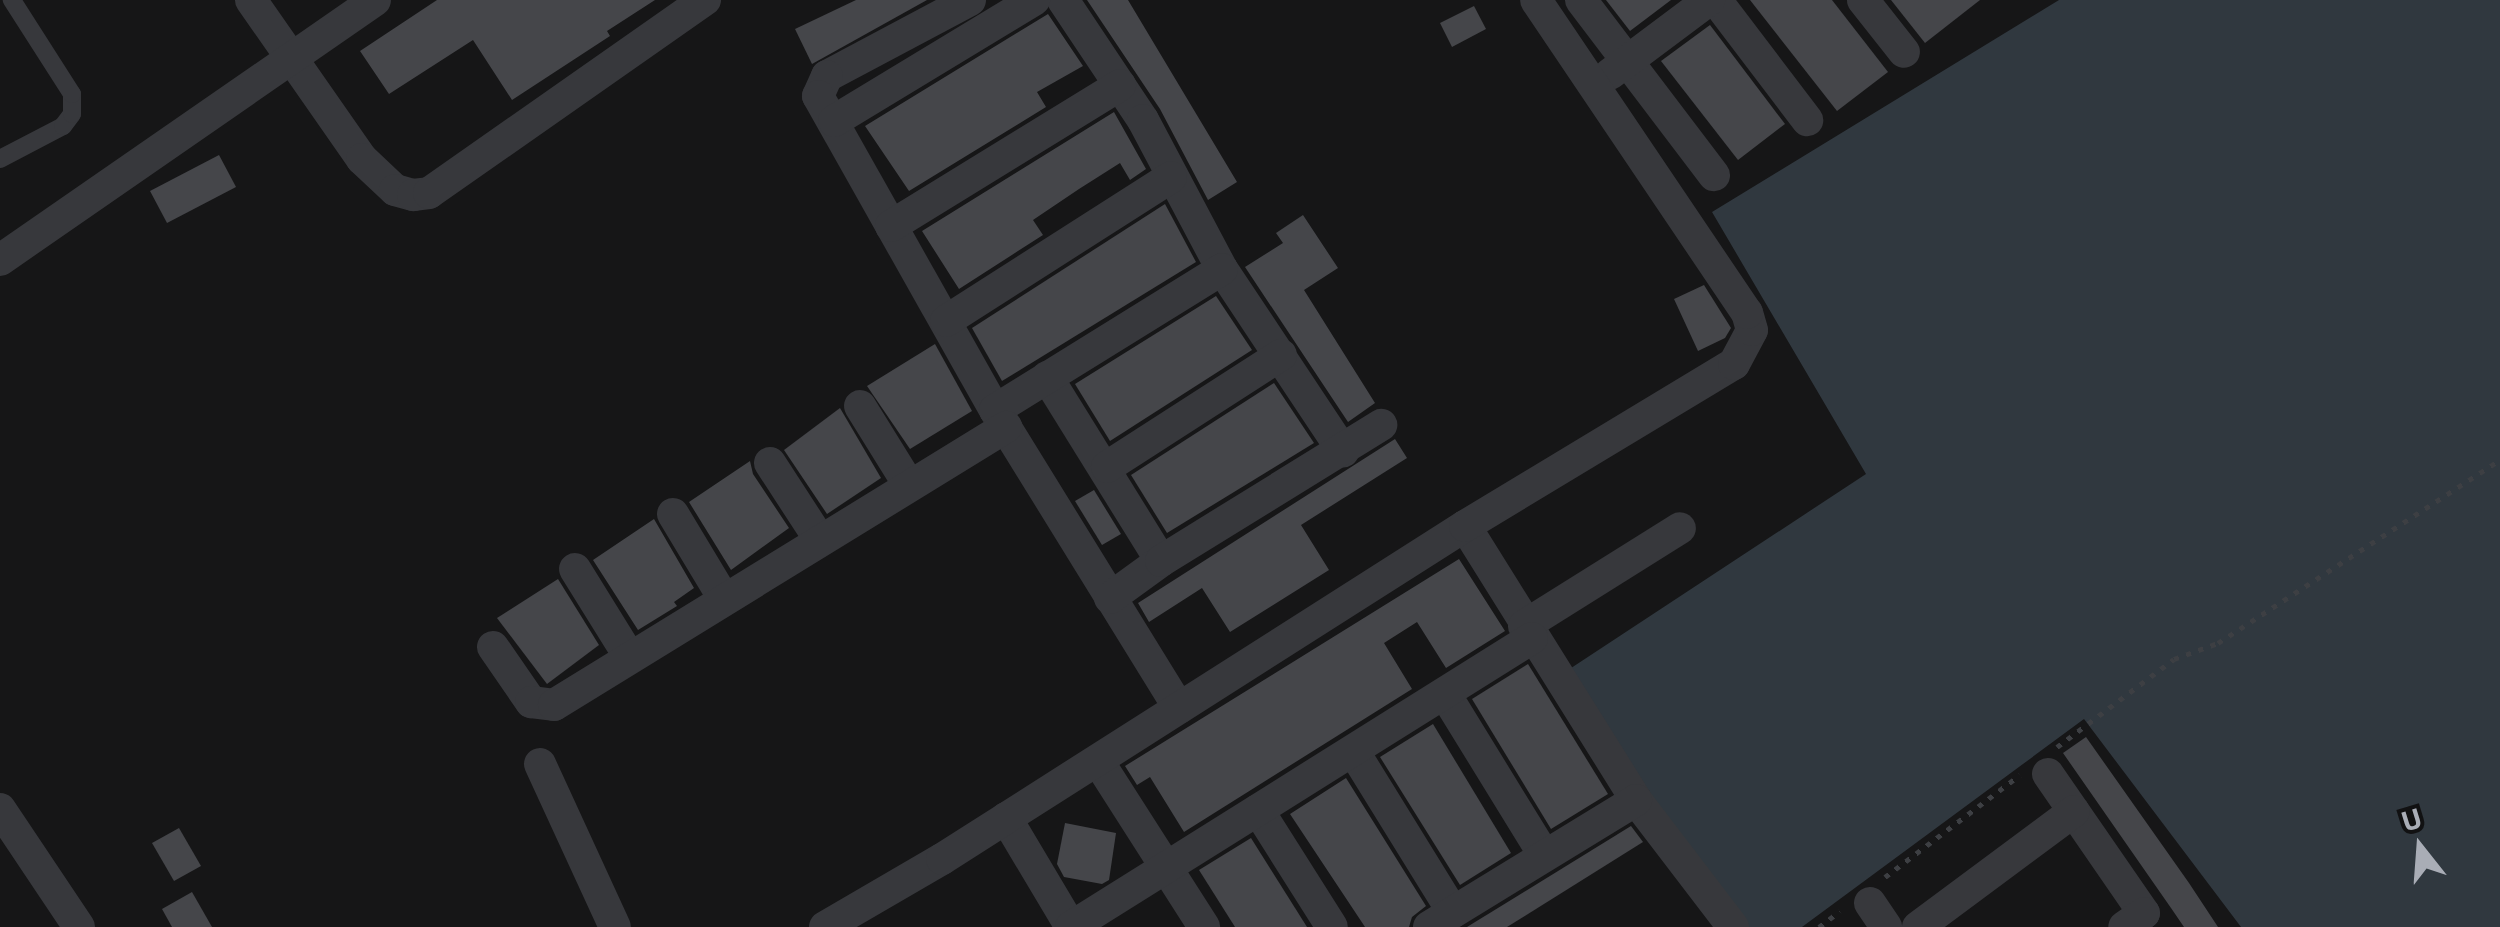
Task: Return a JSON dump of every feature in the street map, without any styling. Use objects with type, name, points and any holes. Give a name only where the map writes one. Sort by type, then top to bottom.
[{"type":"street","points":[[251,0],[378,178],[403,194],[421,194],[704,0]]},
{"type":"street","points":[[0,260],[375,0]]},
{"type":"street","points":[[970,0],[826,76],[818,96],[1001,418],[1179,708]]},
{"type":"street","points":[[834,121],[1034,0]]},
{"type":"street","points":[[1063,0],[1120,85],[1222,269],[1343,451]]},
{"type":"street","points":[[825,927],[1098,761],[1465,526],[1734,364],[1750,340],[1752,330],[1747,313],[1536,0]]},
{"type":"street","points":[[1581,0],[1714,176]]},
{"type":"street","points":[[1594,86],[1712,0],[1807,120]]},
{"type":"street","points":[[1863,0],[1904,52]]},
{"type":"street","points":[[891,226],[1120,85]]},
{"type":"street","points":[[946,321],[1171,177]]},
{"type":"street","points":[[493,647],[532,702],[547,707],[909,485],[1001,418],[1047,376],[1222,269]]},
{"type":"street","points":[[1106,467],[1281,356]]},
{"type":"street","points":[[1047,376],[1161,561]]},
{"type":"street","points":[[860,406],[909,485]]},
{"type":"street","points":[[1110,598],[1161,561],[1382,425]]},
{"type":"street","points":[[770,464],[820,540]]},
{"type":"street","points":[[674,514],[724,599]]},
{"type":"street","points":[[1465,526],[1636,800],[1733,927]]},
{"type":"street","points":[[1006,818],[1071,927],[1445,694],[1680,528]]},
{"type":"street","points":[[575,569],[629,656]]},
{"type":"street","points":[[1445,694],[1544,854]]},
{"type":"street","points":[[1354,752],[1441,919],[1636,800]]},
{"type":"street","points":[[1098,761],[1204,927]]},
{"type":"street","points":[[540,764],[615,927]]},
{"type":"street","points":[[2041,766],[2074,811],[2141,922]]},
{"type":"street","points":[[1258,810],[1332,927]]},
{"type":"street","points":[[1918,927],[2074,811]]},
{"type":"street","points":[[6,831],[79,927]]},
{"type":"lane","points":[[0,159],[63,126],[72,114],[72,94],[12,0]]},
{"type":"path","points":[[1819,927],[1870,905],[2174,659],[2218,643],[2500,460]]},
{"type":"shaded area","points":[[2059,0],[2500,0],[2500,927],[2241,927],[2084,719],[1802,927],[1744,927],[1562,674],[1866,474],[1712,212]]},
{"type":"building","points":[[437,0],[655,0],[607,31],[610,36],[512,100],[473,40],[389,94],[360,51]]},
{"type":"building","points":[[856,0],[927,0],[812,64],[795,29]]},
{"type":"building","points":[[1087,0],[1128,0],[1237,182],[1208,200],[1160,109]]},
{"type":"building","points":[[1606,0],[1671,0],[1630,31]]},
{"type":"building","points":[[1750,0],[1832,0],[1888,72],[1837,111]]},
{"type":"building","points":[[1891,0],[1980,0],[1925,43]]},
{"type":"building","points":[[1474,6],[1486,29],[1452,47],[1440,23]]},
{"type":"building","points":[[1048,14],[1083,66],[1037,92],[1046,107],[909,191],[865,126]]},
{"type":"building","points":[[1710,25],[1785,124],[1738,160],[1661,61]]},
{"type":"building","points":[[1114,112],[1146,169],[1130,180],[1120,163],[1079,189],[1033,220],[1043,235],[959,289],[922,231]]},
{"type":"building","points":[[219,155],[236,187],[167,223],[150,191]]},
{"type":"building","points":[[1165,204],[1196,262],[1002,381],[972,328]]},
{"type":"building","points":[[1303,215],[1338,268],[1304,290],[1375,403],[1348,422],[1245,267],[1283,243],[1276,233]]},
{"type":"building","points":[[1704,285],[1731,328],[1725,338],[1698,351],[1674,299]]},
{"type":"building","points":[[1216,296],[1252,350],[1110,441],[1075,384]]},
{"type":"building","points":[[935,344],[972,411],[910,449],[867,386]]},
{"type":"building","points":[[1274,383],[1314,443],[1167,533],[1131,475]]},
{"type":"building","points":[[840,408],[881,478],[827,514],[784,450]]},
{"type":"building","points":[[1395,439],[1407,458],[1301,525],[1329,570],[1230,632],[1202,588],[1149,622],[1138,603]]},
{"type":"building","points":[[750,461],[753,474],[789,528],[731,570],[689,502]]},
{"type":"building","points":[[1094,490],[1121,534],[1102,545],[1075,501]]},
{"type":"building","points":[[654,519],[694,588],[674,602],[677,606],[638,630],[593,560]]},
{"type":"building","points":[[1459,559],[1505,631],[1446,668],[1417,622],[1384,643],[1412,689],[1184,832],[1150,777],[1137,785],[1125,766]]},
{"type":"building","points":[[558,579],[599,645],[547,684],[497,618]]},
{"type":"building","points":[[1528,664],[1608,794],[1551,829],[1472,699]]},
{"type":"building","points":[[1433,724],[1511,853],[1460,885],[1380,757]]},
{"type":"building","points":[[2086,737],[2218,927],[2184,927],[2063,753]]},
{"type":"building","points":[[1346,778],[1426,906],[1412,917],[1409,927],[1365,927],[1290,814]]},
{"type":"building","points":[[1065,823],[1116,833],[1109,880],[1102,884],[1064,877],[1057,864]]},
{"type":"building","points":[[1631,826],[1643,842],[1507,927],[1467,927]]},
{"type":"building","points":[[179,828],[201,866],[174,881],[152,843]]},
{"type":"building","points":[[1251,838],[1307,927],[1235,927],[1199,870]]},
{"type":"building","points":[[192,892],[212,927],[172,927],[162,909]]}]
